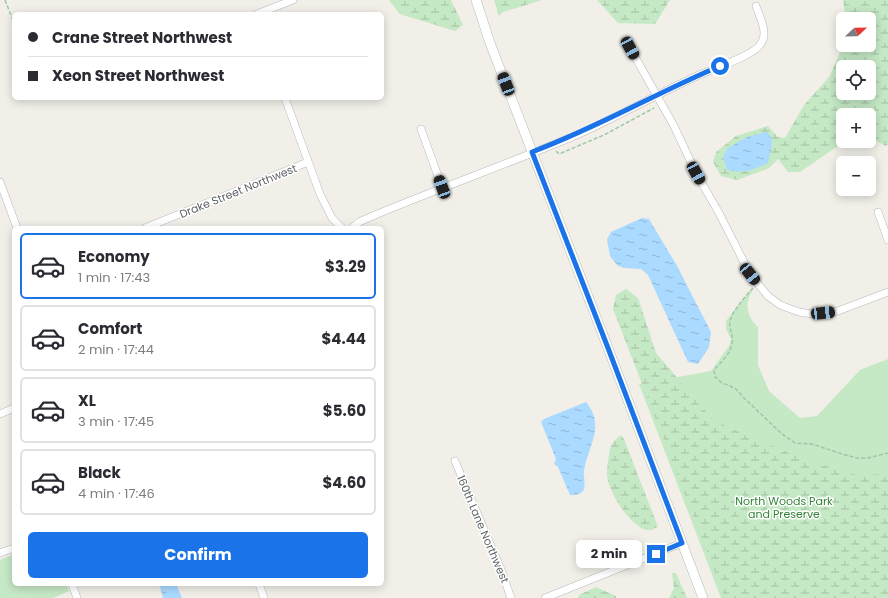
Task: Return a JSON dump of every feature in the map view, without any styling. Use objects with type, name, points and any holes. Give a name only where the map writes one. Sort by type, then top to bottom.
[{"type":"main road","points":[[476,0],[490,43],[703,598]]},
{"type":"street","points":[[262,12],[293,0]]},
{"type":"street","points":[[354,226],[359,222],[442,187],[551,145],[605,122],[696,76],[751,52],[758,48],[763,40],[764,27],[756,6]]},
{"type":"street","points":[[630,48],[674,126],[696,173],[719,213],[750,274],[768,296],[780,305],[799,312],[812,314],[838,311],[888,292]]},
{"type":"street","points":[[286,100],[320,194],[332,218],[340,226]]},
{"type":"street","points":[[421,129],[442,187]]},
{"type":"street","name":"Drake Street Northwest","points":[[150,226],[308,162]]},
{"type":"street","points":[[0,182],[16,226]]},
{"type":"street","points":[[878,212],[888,240]]},
{"type":"street","points":[[0,414],[12,409]]},
{"type":"street","name":"160th Lane Northwest","points":[[455,461],[500,567],[511,598]]},
{"type":"street","points":[[545,598],[682,543]]},
{"type":"street","points":[[0,553],[12,549]]},
{"type":"street","points":[[73,586],[77,598]]},
{"type":"street","points":[[260,586],[264,598]]},
{"type":"path","points":[[5,0],[12,18]]},
{"type":"path","points":[[551,145],[558,154],[604,135],[661,105]]},
{"type":"path","points":[[758,284],[733,313],[729,326],[732,343],[728,354],[714,370],[715,377],[722,384],[736,389],[782,434],[795,443],[812,444],[857,458],[868,458],[888,453]]},
{"type":"green space","points":[[389,0],[451,0],[463,25],[455,31],[400,14]]},
{"type":"green space","points":[[494,0],[542,0],[503,12],[499,16]]},
{"type":"green space","points":[[597,0],[670,0],[655,24],[618,23]]},
{"type":"green space","points":[[843,0],[888,0],[888,144],[886,146],[876,141],[876,108],[836,108],[836,147],[800,172],[788,172],[778,159],[769,168],[737,180],[721,176],[713,162],[716,152],[736,136],[768,126],[778,137],[785,138],[804,105],[830,76],[836,62],[836,100],[876,100],[876,60],[837,60],[840,52],[876,52],[876,12],[845,12]]},
{"type":"green space","name":"North Woods Park and Preserve","points":[[752,288],[753,290],[747,304],[749,314],[758,327],[758,365],[769,391],[800,418],[817,416],[860,370],[888,359],[888,598],[721,598],[639,384],[711,371],[729,346],[731,339],[726,329],[726,321]]},
{"type":"green space","name":"North Woods Park and Preserve","points":[[626,289],[638,298],[656,353],[714,421],[806,460],[860,476],[888,473],[888,598],[725,598],[613,309],[616,295]]},
{"type":"green space","points":[[621,435],[624,439],[658,527],[651,530],[641,528],[627,516],[615,498],[608,481],[607,468],[609,454],[613,443]]},
{"type":"green space","points":[[12,555],[12,586],[67,586],[69,591],[53,598],[0,598],[0,560]]},
{"type":"green space","points":[[672,573],[676,573],[687,598],[669,598],[674,588]]},
{"type":"green space","points":[[596,587],[616,596],[616,598],[578,598],[579,595]]},
{"type":"water","points":[[767,132],[770,135],[772,142],[768,163],[748,171],[739,172],[727,170],[723,157],[728,148],[747,137]]},
{"type":"water","points":[[642,218],[649,219],[676,264],[711,332],[709,347],[698,364],[688,362],[648,275],[641,269],[623,268],[617,265],[610,256],[607,239],[611,232]]},
{"type":"water","points":[[586,402],[595,419],[593,440],[585,465],[585,485],[583,490],[581,493],[570,495],[558,467],[554,464],[556,459],[541,422],[544,419]]},
{"type":"water","points":[[160,586],[177,586],[182,598],[163,598]]},
{"type":"route","points":[[656,554],[682,543],[532,152],[605,122],[696,76],[720,66]]}]
